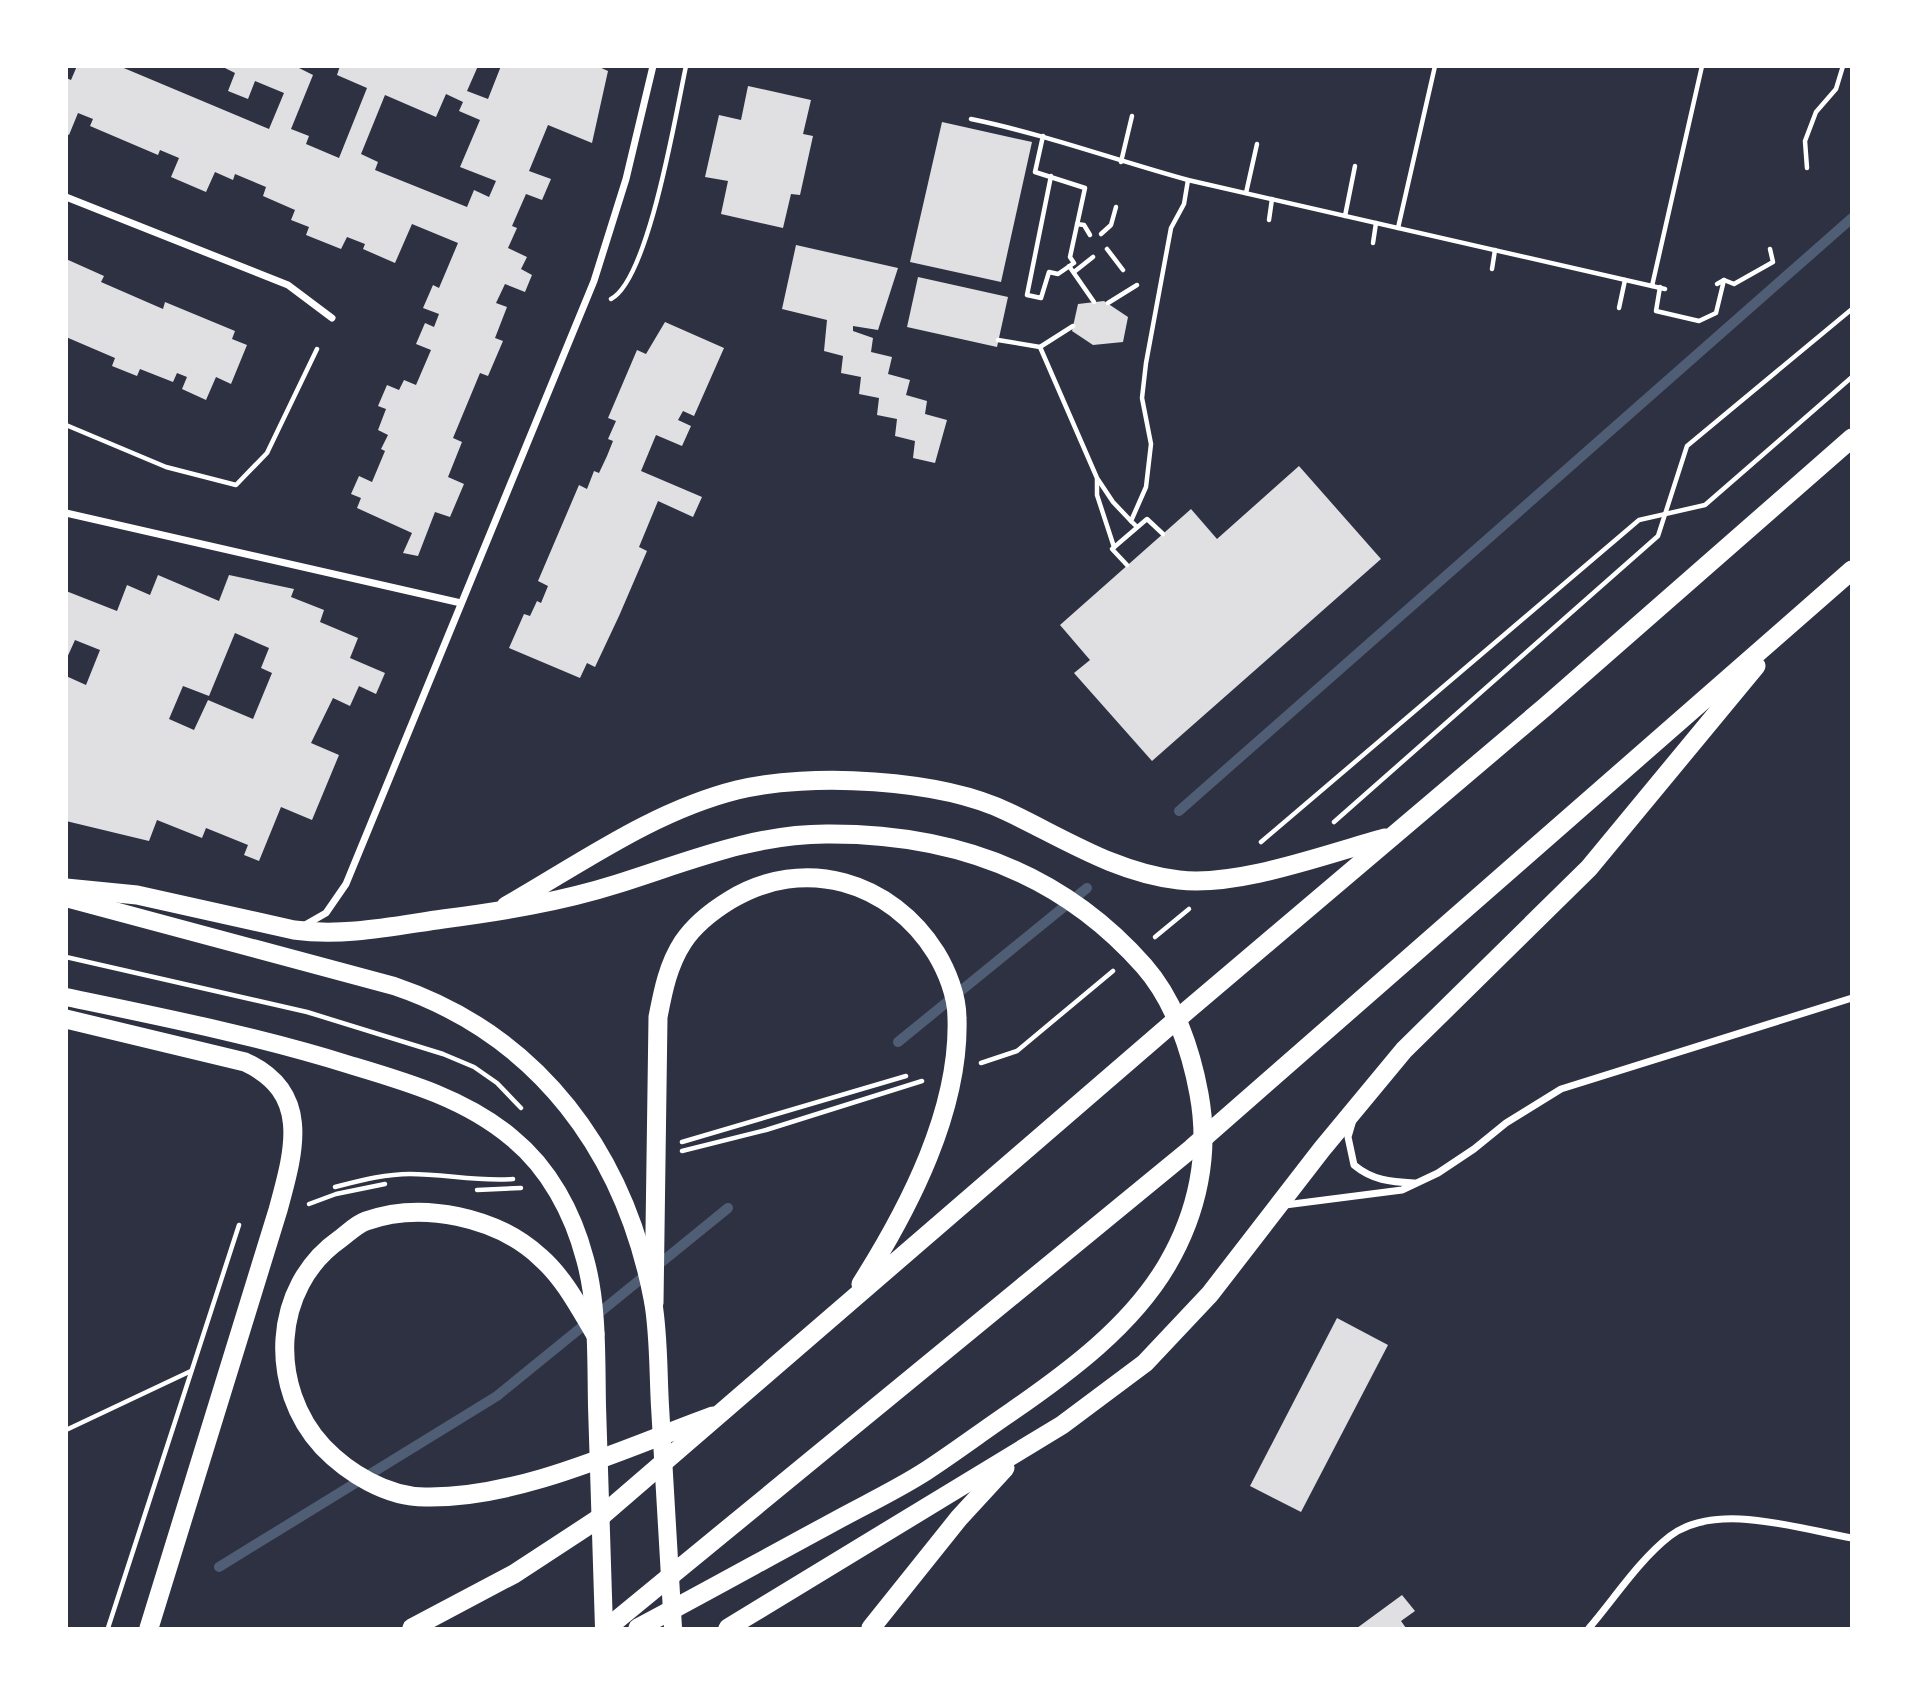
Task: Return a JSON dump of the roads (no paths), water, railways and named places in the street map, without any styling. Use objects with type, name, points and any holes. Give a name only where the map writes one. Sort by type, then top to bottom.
[{"type":"highway","points":[[412,1629],[514,1574],[598,1519],[727,1411],[1852,438]]},
{"type":"highway","points":[[605,1629],[1192,1149],[1852,569]]},
{"type":"highway","points":[[729,1629],[1020,1452],[1101,1398],[1145,1363],[1210,1294],[1404,1050],[1589,868],[1793,621]]},
{"type":"highway","points":[[495,913],[616,840],[671,815],[737,790],[812,781],[911,784],[961,794],[1006,811],[1084,852],[1146,874],[1181,881],[1242,877],[1393,836]]},
{"type":"highway","points":[[66,888],[137,895],[294,930],[317,933],[358,932],[495,913],[571,898],[765,838],[827,834],[886,837],[959,850],[1007,864],[1056,890],[1114,932],[1158,982],[1193,1059],[1202,1109],[1204,1158],[1192,1213],[1166,1267],[1123,1322],[1047,1387],[924,1472],[638,1629]]},
{"type":"highway","points":[[654,1303],[658,1017],[666,976],[683,942],[709,913],[750,888],[785,878],[827,878],[880,895],[920,927],[946,969],[957,1015],[954,1062],[934,1136],[914,1194],[848,1304]]},
{"type":"highway","points":[[66,1018],[245,1062],[266,1072],[279,1085],[290,1109],[294,1135],[281,1199],[149,1629]]},
{"type":"highway","points":[[595,1334],[570,1292],[540,1256],[501,1231],[457,1216],[411,1212],[365,1221],[325,1250],[296,1289],[283,1336],[287,1385],[307,1430],[340,1465],[384,1488],[421,1497],[474,1496],[530,1482],[727,1411]]},
{"type":"highway","points":[[871,1629],[959,1518],[1020,1452]]},
{"type":"main road","points":[[66,898],[436,1000],[485,1028],[530,1064],[574,1114],[606,1166],[638,1239],[654,1303],[673,1629]]},
{"type":"main road","points":[[66,997],[198,1024],[320,1056],[416,1086],[485,1118],[514,1139],[539,1165],[560,1195],[576,1227],[586,1261],[595,1334],[605,1629]]},
{"type":"street","points":[[294,930],[326,913],[346,884],[594,281],[626,179],[653,66]]},
{"type":"street","points":[[66,197],[288,285],[332,318]]},
{"type":"street","points":[[66,513],[461,603]]},
{"type":"street","points":[[1280,1206],[1327,1197],[1384,1194],[1418,1183],[1474,1149],[1506,1123],[1561,1089],[1852,998]]},
{"type":"street","points":[[1360,1102],[1348,1137],[1354,1165],[1367,1175],[1383,1180],[1418,1183]]},
{"type":"street","points":[[1589,1629],[1654,1551],[1670,1536],[1689,1525],[1712,1518],[1732,1518],[1852,1538]]},
{"type":"waterway","points":[[1179,811],[1852,218]]},
{"type":"waterway","points":[[898,1042],[1087,888]]},
{"type":"waterway","points":[[219,1567],[497,1396],[728,1208]]}]
